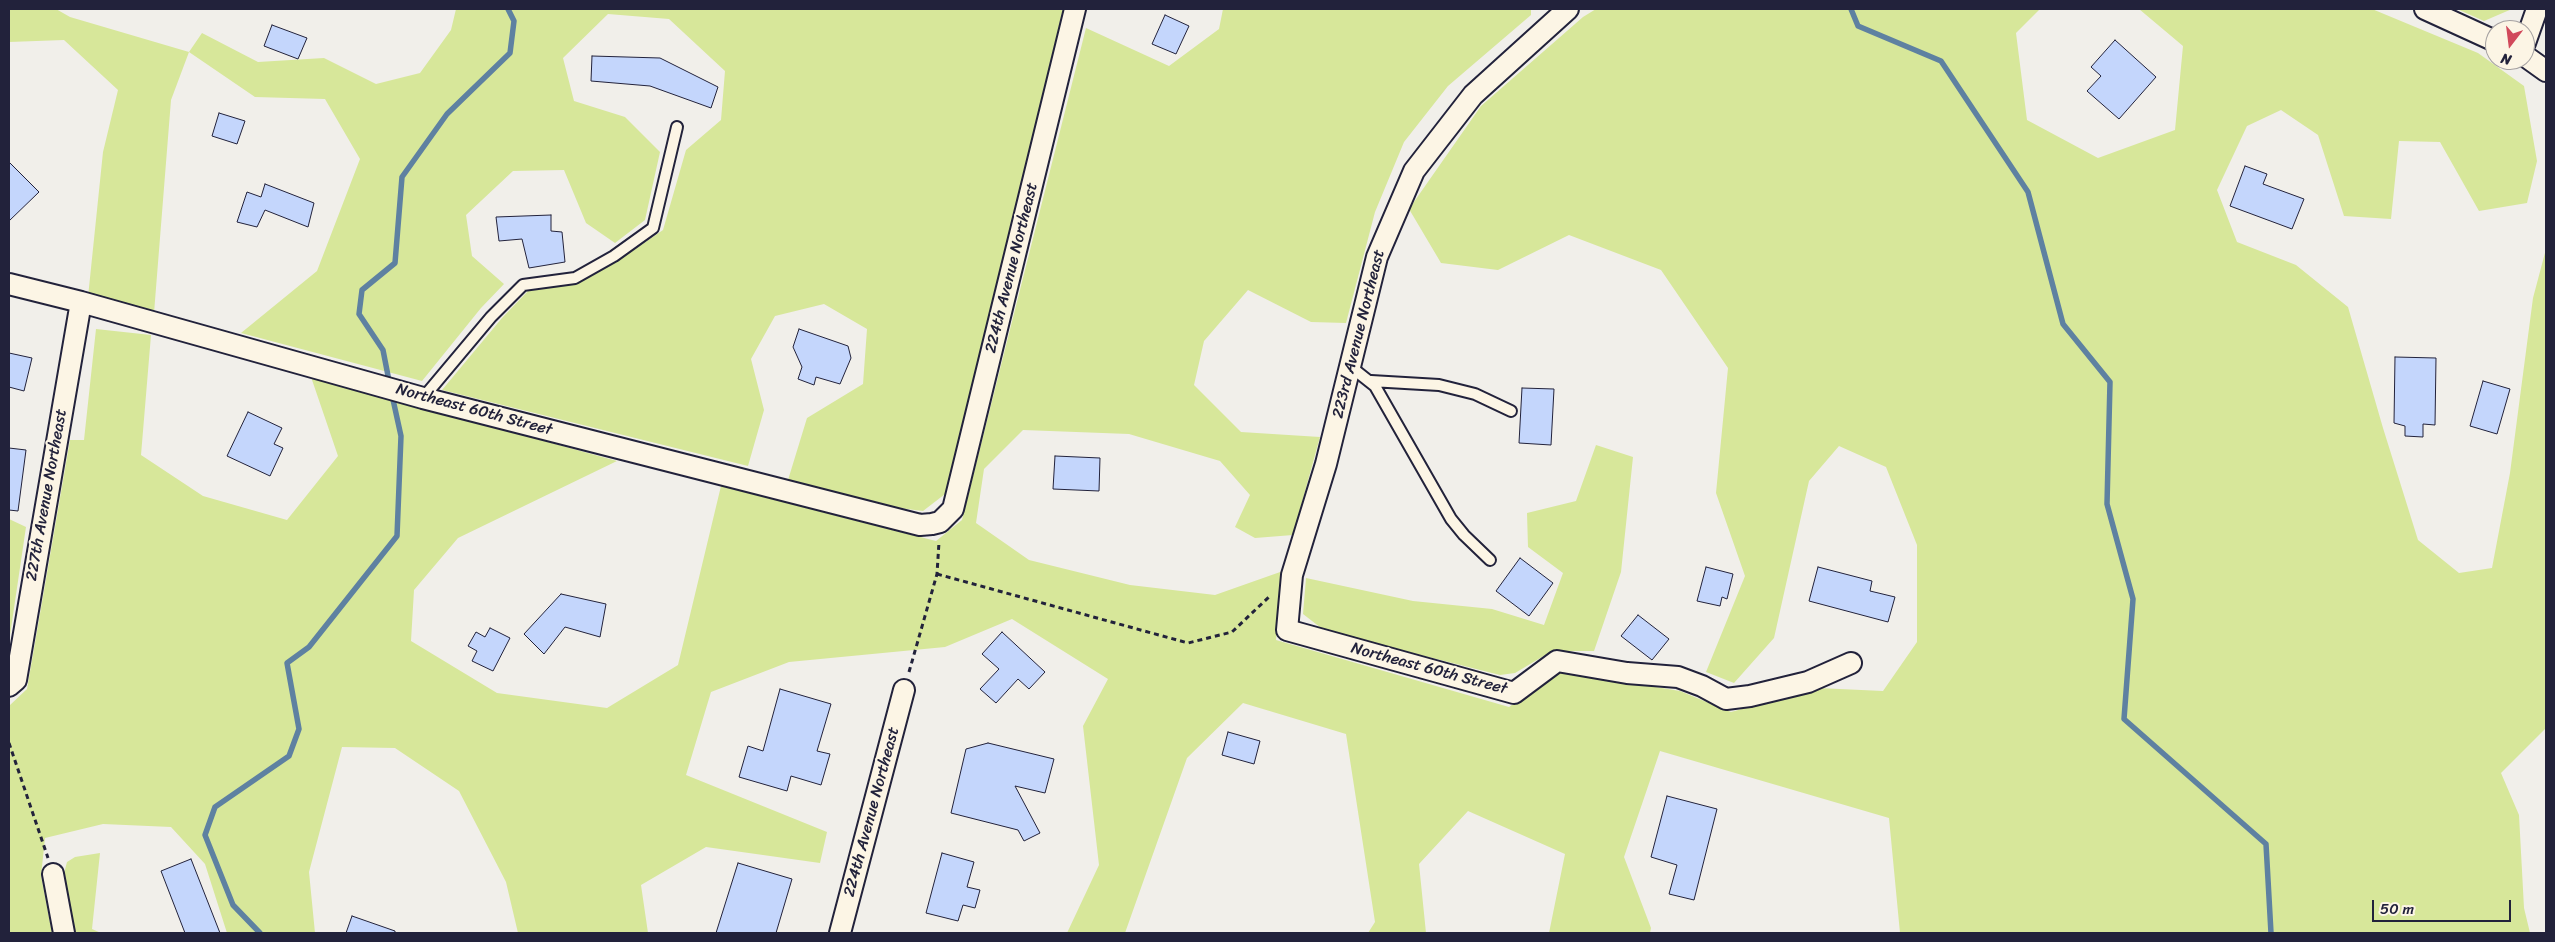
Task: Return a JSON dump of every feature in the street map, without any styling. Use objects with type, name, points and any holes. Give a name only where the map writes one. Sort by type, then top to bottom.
[{"type":"street","name":"224th Avenue Northeast","points":[[940,522],[953,509],[1075,9]]},
{"type":"street","name":"223rd Avenue Northeast","points":[[1287,630],[1292,576],[1323,473],[1377,257],[1414,171],[1473,95],[1568,9]]},
{"type":"street","points":[[2425,9],[2485,36]]},
{"type":"street","points":[[2535,63],[2546,71]]},
{"type":"street","name":"Northeast 60th Street","points":[[9,284],[81,302],[415,396],[920,525],[940,522]]},
{"type":"street","name":"227th Avenue Northeast","points":[[9,686],[16,680],[81,302]]},
{"type":"street","name":"Northeast 60th Street","points":[[1287,630],[1514,693],[1557,661],[1627,673],[1678,677],[1726,698],[1750,696],[1808,682],[1851,663]]},
{"type":"street","name":"224th Avenue Northeast","points":[[840,933],[904,690]]},
{"type":"street","points":[[53,874],[64,933]]},
{"type":"lane","points":[[415,396],[524,285],[575,278],[614,256],[653,228],[677,127]]},
{"type":"lane","points":[[1350,367],[1371,381],[1393,414],[1451,519],[1464,535],[1490,560]]},
{"type":"lane","points":[[1371,381],[1439,386],[1475,394],[1511,411]]},
{"type":"path","points":[[904,690],[937,574],[940,522]]},
{"type":"path","points":[[937,574],[1188,643],[1232,632],[1292,576]]},
{"type":"path","points":[[9,743],[53,874]]},
{"type":"green space","points":[[9,9],[56,9],[70,17],[189,52],[171,100],[154,313],[88,297],[103,152],[118,90],[64,40],[9,42]]},
{"type":"green space","points":[[456,9],[1063,9],[949,491],[923,511],[891,507],[788,480],[807,418],[863,384],[867,329],[824,304],[775,316],[751,359],[764,410],[748,466],[442,390],[502,318],[528,291],[577,284],[628,254],[663,230],[686,150],[721,120],[725,71],[669,19],[608,14],[563,58],[574,101],[625,117],[660,152],[645,220],[615,243],[586,223],[564,170],[513,171],[466,215],[472,256],[504,284],[481,308],[422,381],[241,333],[317,271],[360,159],[325,99],[255,97],[189,52],[202,33],[258,62],[324,58],[376,84],[420,73],[451,30]]},
{"type":"green space","points":[[1223,9],[1531,9],[1531,15],[1448,86],[1404,142],[1375,212],[1346,323],[1311,322],[1248,290],[1204,341],[1194,385],[1241,432],[1320,437],[1293,535],[1255,538],[1235,527],[1250,495],[1220,461],[1129,434],[1023,430],[984,469],[976,523],[1029,560],[1130,585],[1215,595],[1283,571],[1276,640],[1509,707],[1559,671],[1680,691],[1731,712],[1818,688],[1883,691],[1917,642],[1917,545],[1886,467],[1839,446],[1809,481],[1774,638],[1734,683],[1706,672],[1745,576],[1716,493],[1728,368],[1661,270],[1569,235],[1498,270],[1441,263],[1409,209],[1481,106],[1583,17],[1596,9],[2040,9],[2016,33],[2027,120],[2098,158],[2175,130],[2183,46],[2139,9],[2372,9],[2478,53],[2485,58],[2485,70],[2502,70],[2524,86],[2537,161],[2527,203],[2479,211],[2440,142],[2399,141],[2391,219],[2344,216],[2318,135],[2281,110],[2247,126],[2217,190],[2237,242],[2296,265],[2348,307],[2418,540],[2459,573],[2492,568],[2510,473],[2533,298],[2546,249],[2546,728],[2501,773],[2519,815],[2524,908],[2530,933],[1900,933],[1889,818],[1660,751],[1624,857],[1651,928],[1650,933],[1549,933],[1565,854],[1468,811],[1419,864],[1426,933],[1368,933],[1375,922],[1346,734],[1243,703],[1187,758],[1125,933],[1067,933],[1099,865],[1083,726],[1108,679],[1012,619],[945,647],[789,662],[711,692],[686,775],[827,832],[820,863],[706,847],[641,885],[648,933],[518,933],[506,882],[459,791],[395,748],[342,747],[309,872],[315,933],[227,933],[205,864],[171,827],[103,824],[45,838],[41,876],[52,933],[9,933],[9,706],[27,689],[70,440],[84,440],[96,329],[151,335],[141,455],[203,496],[287,520],[338,456],[311,377],[617,461],[458,538],[414,590],[411,641],[497,693],[607,708],[678,665],[721,486],[936,541],[962,520],[1086,28],[1169,66],[1219,29]]},
{"type":"green space","points":[[2457,9],[2512,9],[2485,20]]},
{"type":"green space","points":[[1596,445],[1633,457],[1621,572],[1594,651],[1552,651],[1515,673],[1500,675],[1325,631],[1303,614],[1306,578],[1413,601],[1492,609],[1544,625],[1563,573],[1528,547],[1527,513],[1576,501]]},
{"type":"green space","points":[[9,519],[26,527],[9,642]]},
{"type":"green space","points":[[100,853],[92,929],[101,933],[73,933],[62,881],[67,862],[75,857]]},
{"type":"building","points":[[1165,15],[1189,26],[1176,54],[1152,44]]},
{"type":"building","points":[[272,25],[307,38],[298,59],[264,46]]},
{"type":"building","points":[[2115,40],[2156,77],[2119,119],[2087,91],[2101,76],[2091,67]]},
{"type":"building","points":[[592,56],[660,58],[718,87],[711,108],[650,86],[591,81]]},
{"type":"building","points":[[219,113],[245,121],[237,144],[212,136]]},
{"type":"building","points":[[9,162],[39,192],[9,221]]},
{"type":"building","points":[[2245,166],[2267,174],[2263,184],[2304,199],[2292,229],[2230,206]]},
{"type":"building","points":[[265,184],[314,203],[308,227],[265,210],[257,227],[237,222],[247,192],[261,197]]},
{"type":"building","points":[[551,215],[551,231],[562,232],[565,262],[529,268],[522,239],[499,241],[496,217]]},
{"type":"building","points":[[799,329],[848,346],[851,358],[840,384],[816,377],[814,385],[798,379],[802,367],[793,347]]},
{"type":"building","points":[[9,353],[32,358],[24,391],[9,387]]},
{"type":"building","points":[[2395,357],[2436,358],[2435,425],[2423,424],[2423,437],[2405,436],[2405,426],[2394,423]]},
{"type":"building","points":[[2483,381],[2510,389],[2497,434],[2470,426]]},
{"type":"building","points":[[1522,388],[1554,389],[1551,445],[1519,443]]},
{"type":"building","points":[[248,412],[282,428],[274,444],[283,448],[270,476],[227,456]]},
{"type":"building","points":[[9,448],[26,450],[18,511],[9,510]]},
{"type":"building","points":[[1055,456],[1100,458],[1099,491],[1053,489]]},
{"type":"building","points":[[1520,558],[1553,583],[1529,616],[1496,591]]},
{"type":"building","points":[[1706,567],[1733,574],[1727,599],[1722,597],[1720,606],[1697,601]]},
{"type":"building","points":[[1818,567],[1872,581],[1870,591],[1895,597],[1888,622],[1809,601]]},
{"type":"building","points":[[561,594],[606,604],[600,637],[565,627],[544,654],[524,634]]},
{"type":"building","points":[[1638,615],[1669,639],[1652,660],[1621,636]]},
{"type":"building","points":[[490,628],[510,638],[493,671],[472,661],[477,651],[468,646],[476,632],[485,637]]},
{"type":"building","points":[[1002,632],[1045,672],[1029,689],[1018,679],[996,703],[980,689],[999,669],[982,654]]},
{"type":"building","points":[[780,689],[831,704],[817,751],[830,754],[821,785],[791,776],[787,791],[739,777],[748,746],[763,751]]},
{"type":"building","points":[[1228,732],[1260,741],[1254,764],[1222,755]]},
{"type":"building","points":[[988,743],[1054,759],[1045,793],[1015,786],[1040,833],[1024,841],[1018,830],[951,813],[966,749]]},
{"type":"building","points":[[1667,796],[1717,809],[1694,900],[1669,894],[1677,865],[1651,857]]},
{"type":"building","points":[[942,853],[974,862],[967,887],[980,890],[975,908],[963,905],[958,921],[926,913]]},
{"type":"building","points":[[191,859],[220,933],[185,933],[161,871]]},
{"type":"building","points":[[738,863],[792,879],[776,933],[716,933]]},
{"type":"building","points":[[352,916],[395,931],[395,933],[346,933]]},
{"type":"waterway","points":[[390,386],[383,350],[359,314],[362,290],[395,263],[402,177],[447,114],[510,53],[514,21],[508,9]]},
{"type":"waterway","points":[[1851,9],[1858,26],[1941,61],[2028,192],[2063,324],[2110,382],[2107,504],[2133,599],[2124,719],[2266,844],[2271,933]]},
{"type":"waterway","points":[[260,933],[233,905],[205,835],[215,807],[289,756],[299,729],[287,663],[309,647],[397,536],[401,436],[392,395]]}]
